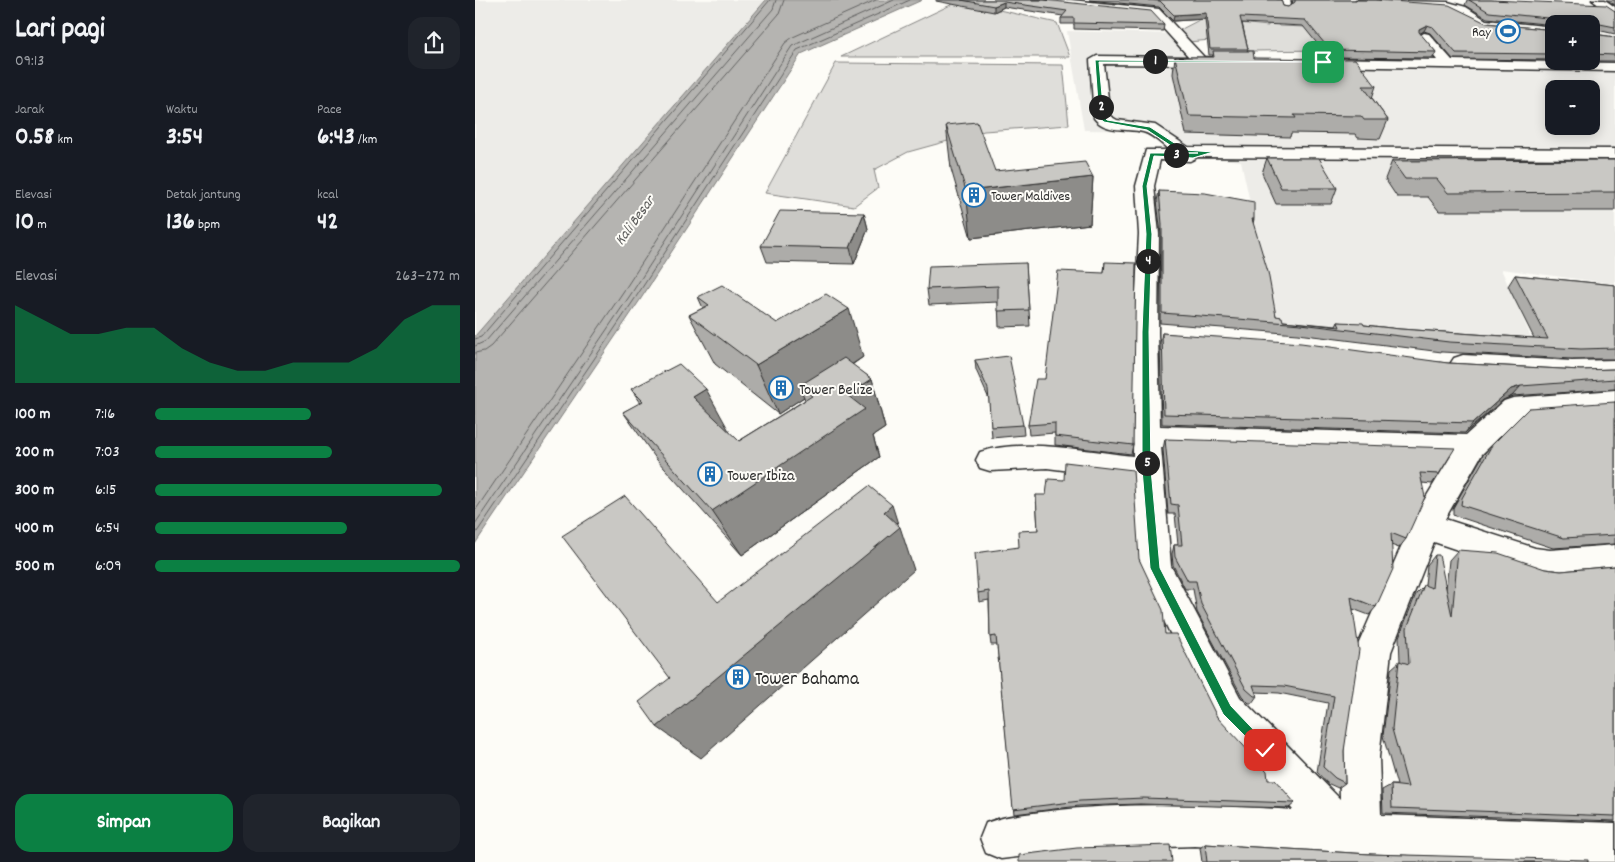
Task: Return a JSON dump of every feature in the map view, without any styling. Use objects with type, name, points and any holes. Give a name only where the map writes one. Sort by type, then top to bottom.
[{"type":"street","points":[[1037,0],[1101,4],[1155,12],[1200,61]]},
{"type":"street","points":[[1361,0],[1447,3],[1462,10],[1472,22],[1545,30]]},
{"type":"street","points":[[1598,0],[1615,13]]},
{"type":"street","points":[[1424,37],[1447,64]]},
{"type":"street","points":[[1230,61],[1097,60],[1102,118],[1113,124],[1149,128],[1184,152],[1615,154]]},
{"type":"street","points":[[1309,62],[1615,67]]},
{"type":"street","points":[[1211,152],[1193,156],[1152,154],[1145,186],[1149,234],[1146,332],[1146,436],[1155,568],[1227,710],[1352,834]]},
{"type":"street","points":[[1146,332],[1172,335]]},
{"type":"street","points":[[1442,363],[1572,370],[1615,369]]},
{"type":"street","points":[[1352,834],[1359,757],[1373,652],[1425,526],[1472,446],[1513,408],[1615,400]]},
{"type":"street","points":[[1146,436],[1472,446]]},
{"type":"street","points":[[990,460],[1047,457],[1147,469]]},
{"type":"street","points":[[1425,526],[1535,562],[1550,564],[1615,559]]},
{"type":"street","points":[[1001,838],[1076,829],[1195,825],[1352,834],[1615,844]]},
{"type":"shaded area","points":[[475,0],[766,0],[475,336]]},
{"type":"shaded area","points":[[959,1],[1057,23],[1070,57],[841,57]]},
{"type":"shaded area","points":[[1201,19],[1268,26],[1268,22],[1277,22],[1279,26],[1306,27],[1324,50],[1253,51],[1223,48],[1211,40],[1188,42],[1178,31]]},
{"type":"shaded area","points":[[1067,31],[1174,34],[1190,55],[1545,65],[1545,70],[1600,70],[1600,67],[1615,67],[1615,284],[1501,269],[1535,346],[1277,326],[1241,161],[1174,155],[1151,131],[1084,130]]},
{"type":"shaded area","points":[[836,63],[1063,65],[1069,125],[984,131],[908,152],[874,170],[878,188],[854,206],[765,193]]},
{"type":"water","name":"Kali Besar","points":[[766,0],[922,0],[801,54],[640,300],[475,544],[475,336]]},
{"type":"building","points":[[961,0],[1044,0],[1151,11],[1164,25],[1074,23],[1074,18],[1061,18],[1067,11],[1004,2],[994,6]]},
{"type":"building","points":[[1146,0],[1281,0],[1283,6],[1288,7],[1295,0],[1376,0],[1449,5],[1486,23],[1545,29],[1545,54],[1456,53],[1433,27],[1427,25],[1419,29],[1419,32],[1436,52],[1330,50],[1305,20],[1240,17],[1248,49],[1210,49],[1206,13],[1174,15],[1160,1]]},
{"type":"building","points":[[1469,0],[1606,5],[1615,11],[1615,27],[1600,24],[1600,15],[1545,15],[1545,18],[1489,12]]},
{"type":"building","points":[[1600,35],[1615,37],[1615,55],[1600,54]]},
{"type":"building","points":[[1213,51],[1253,51],[1254,58],[1355,59],[1376,86],[1363,86],[1388,120],[1364,120],[1361,116],[1294,115],[1296,118],[1189,116],[1175,57],[1214,57]]},
{"type":"building","points":[[977,122],[995,171],[1085,162],[1093,177],[966,191],[946,125]]},
{"type":"building","points":[[1267,158],[1319,158],[1337,188],[1281,188]]},
{"type":"building","points":[[1615,160],[1615,192],[1448,193],[1437,179],[1405,179],[1392,161]]},
{"type":"building","points":[[1159,191],[1205,193],[1254,202],[1254,219],[1252,219],[1268,272],[1276,316],[1282,317],[1283,321],[1340,327],[1338,322],[1363,323],[1364,325],[1400,329],[1548,339],[1515,275],[1615,285],[1615,348],[1581,349],[1449,342],[1301,324],[1162,313],[1162,224]]},
{"type":"building","points":[[780,211],[864,213],[850,248],[761,246]]},
{"type":"building","points":[[1105,262],[1136,263],[1133,445],[1055,436],[1055,423],[1028,425],[1036,379],[1045,379],[1058,271],[1104,273]]},
{"type":"building","points":[[1026,263],[1029,310],[998,311],[998,286],[927,289],[929,266]]},
{"type":"building","points":[[722,285],[777,323],[826,294],[849,309],[756,365],[689,315],[709,305],[698,297]]},
{"type":"building","points":[[1162,333],[1301,343],[1448,363],[1581,370],[1615,369],[1615,379],[1521,386],[1511,389],[1473,423],[1164,414]]},
{"type":"building","points":[[1009,356],[1023,425],[991,427],[988,389],[975,360]]},
{"type":"building","points":[[844,358],[872,379],[847,395],[865,409],[712,511],[623,412],[643,401],[631,389],[679,364],[706,389],[693,397],[739,441],[812,396],[799,386]]},
{"type":"building","points":[[1615,402],[1615,535],[1564,538],[1461,505],[1462,498],[1492,445],[1529,408]]},
{"type":"building","points":[[1165,439],[1455,448],[1439,474],[1420,473],[1425,497],[1406,539],[1391,533],[1393,569],[1376,607],[1351,597],[1359,650],[1344,751],[1345,783],[1335,778],[1323,767],[1334,696],[1284,686],[1253,685],[1257,696],[1254,696],[1246,689],[1201,604],[1196,581],[1188,581],[1175,557],[1174,545],[1182,545],[1178,505],[1171,504]]},
{"type":"building","points":[[1065,462],[1133,470],[1139,559],[1163,610],[1165,634],[1176,634],[1217,717],[1267,771],[1268,780],[1275,780],[1295,803],[1143,798],[1080,801],[1013,809],[996,636],[990,637],[989,591],[978,593],[975,553],[1019,547],[1018,531],[1038,530],[1036,495],[1046,495],[1048,479],[1064,480]]},
{"type":"building","points":[[869,486],[892,505],[884,512],[900,527],[657,727],[639,702],[670,678],[562,536],[625,496],[718,602]]},
{"type":"building","points":[[1458,550],[1498,553],[1545,569],[1561,571],[1615,566],[1615,816],[1392,808],[1391,785],[1408,787],[1392,729],[1399,661],[1409,664],[1407,628],[1424,585],[1432,588],[1435,555],[1439,555],[1452,616]]},
{"type":"building","points":[[1205,844],[1370,854],[1588,860],[1588,862],[1207,862]]},
{"type":"building","points":[[1170,845],[1172,862],[1019,862],[1019,855],[1077,848]]},
{"type":"place","name":"Ray","points":[[1508,31]]},
{"type":"place","name":"Tower Maldives","points":[[974,195]]},
{"type":"place","name":"Tower Belize","points":[[781,388]]},
{"type":"place","name":"Tower Ibiza","points":[[710,474]]},
{"type":"place","name":"Tower Bahama","points":[[738,677]]},
{"type":"route","points":[[1265,750],[1227,710],[1159,580],[1155,568],[1147,469],[1146,332],[1149,234],[1145,186],[1146,174],[1152,154],[1201,156],[1211,152],[1184,152],[1178,150],[1149,128],[1113,124],[1102,118],[1097,60],[1323,62]]}]
